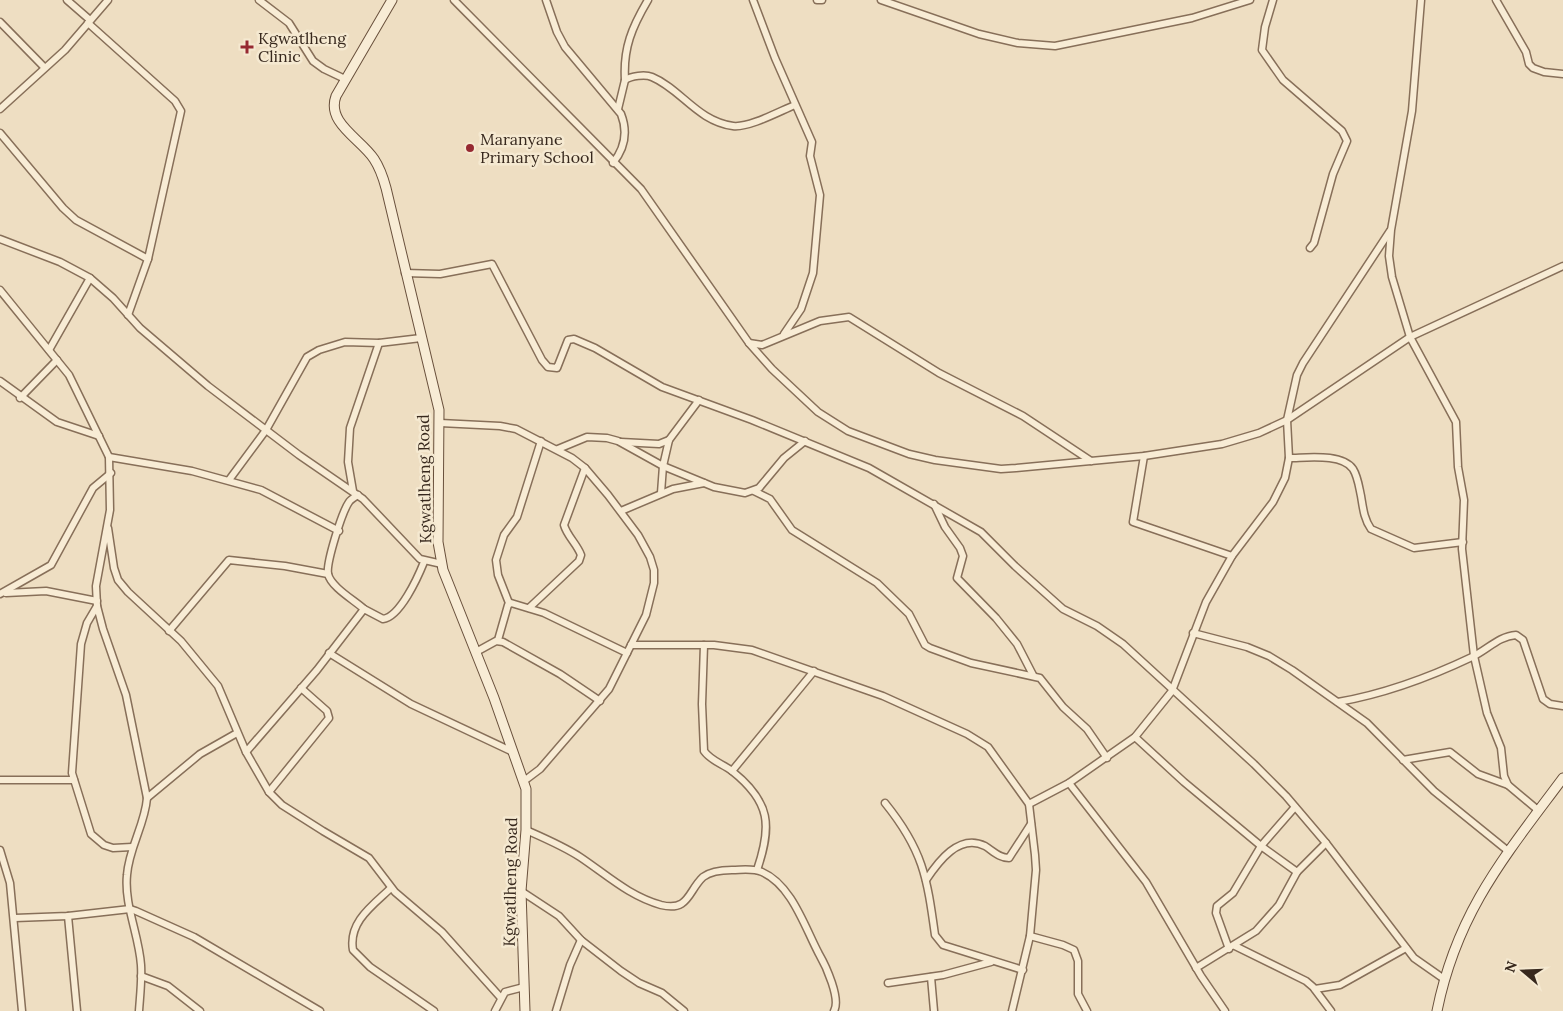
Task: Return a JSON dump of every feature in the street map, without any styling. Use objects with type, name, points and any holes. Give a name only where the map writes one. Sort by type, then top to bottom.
[{"type":"street","points":[[68,0],[175,101],[181,111],[148,258],[128,315]]},
{"type":"street","points":[[0,109],[44,67],[65,50],[108,0]]},
{"type":"street","points":[[259,0],[289,23],[313,61],[324,69],[345,79]]},
{"type":"street","name":"Kgwatlheng Road","points":[[392,0],[334,101],[335,115],[374,158],[380,170],[437,399],[440,423],[438,542],[442,564],[524,781],[527,800],[521,891],[525,1011]]},
{"type":"street","points":[[454,0],[646,197],[749,343],[772,369],[818,412],[833,423],[877,443],[909,454],[935,460],[1001,469],[1144,456],[1222,444],[1259,433],[1287,420],[1410,337],[1563,266]]},
{"type":"street","points":[[546,0],[557,32],[565,47],[618,109],[625,135],[621,154],[613,163]]},
{"type":"street","points":[[618,109],[625,80],[626,47],[634,25],[648,0]]},
{"type":"street","points":[[752,0],[812,142],[810,156],[820,195],[814,266],[808,292],[795,321],[781,337]]},
{"type":"street","points":[[817,0],[822,0]]},
{"type":"street","points":[[881,0],[979,34],[1018,43],[1055,46],[1192,18],[1250,0]]},
{"type":"street","points":[[1273,0],[1265,27],[1262,50],[1282,80],[1342,131],[1347,141],[1333,174],[1314,243],[1310,248]]},
{"type":"street","points":[[1420,0],[1412,111],[1391,230],[1390,256],[1392,277],[1410,337],[1456,422],[1458,467],[1464,500],[1463,542],[1474,656],[1487,713],[1501,748],[1508,785]]},
{"type":"street","points":[[1496,0],[1533,68],[1544,72],[1563,74]]},
{"type":"street","points":[[0,22],[44,67]]},
{"type":"street","points":[[625,80],[629,77],[652,77],[705,116],[735,126],[756,120],[795,104]]},
{"type":"street","points":[[0,133],[63,208],[76,220],[148,258]]},
{"type":"street","points":[[1029,804],[1069,783],[1135,737],[1172,691],[1206,602],[1232,556],[1273,502],[1286,478],[1289,458],[1287,420],[1297,375],[1391,230]]},
{"type":"street","points":[[0,239],[60,262],[90,278],[113,298],[163,349],[299,455],[356,493],[424,562],[442,564]]},
{"type":"street","points":[[405,273],[440,274],[492,264],[542,360],[548,367],[557,368],[568,340],[574,339],[595,348],[662,387],[805,441],[869,468],[981,532],[1015,566],[1063,609],[1097,626],[1123,644],[1172,691],[1254,764],[1295,807],[1326,844],[1414,958],[1444,979]]},
{"type":"street","points":[[49,350],[90,278]]},
{"type":"street","points":[[0,290],[15,311],[69,375],[110,457],[108,526],[96,586],[97,603],[103,629],[126,694],[147,798],[146,815],[132,847],[127,874],[127,893],[136,934],[141,976],[139,1011]]},
{"type":"street","points":[[749,343],[762,345],[829,319],[849,317],[858,321],[894,347],[939,373],[1030,420],[1090,461]]},
{"type":"street","points":[[228,480],[266,430],[307,357],[320,350],[345,342],[379,343],[421,338]]},
{"type":"street","points":[[356,493],[348,462],[350,428],[379,343]]},
{"type":"street","points":[[20,398],[57,360]]},
{"type":"street","points":[[0,382],[20,398],[57,422],[99,436]]},
{"type":"street","points":[[661,493],[663,466],[669,440],[699,400]]},
{"type":"street","points":[[440,423],[500,426],[516,429],[558,449],[585,468],[621,511],[638,534],[650,557],[654,570],[651,599],[627,654],[609,689],[540,769],[524,781]]},
{"type":"street","points":[[558,449],[578,439],[594,436],[618,441],[653,444],[669,440]]},
{"type":"street","points":[[476,652],[498,640],[509,603],[498,575],[496,560],[504,535],[517,517],[542,441]]},
{"type":"street","points":[[618,441],[663,466],[704,483],[740,493],[754,491],[762,485],[784,458],[805,441]]},
{"type":"street","points":[[1144,456],[1133,522],[1232,556]]},
{"type":"street","points":[[110,457],[175,468],[228,480],[272,494],[338,531]]},
{"type":"street","points":[[1289,458],[1331,459],[1342,461],[1352,468],[1358,479],[1364,514],[1371,529],[1414,548],[1463,542]]},
{"type":"street","points":[[529,608],[579,560],[581,555],[566,531],[564,522],[585,468]]},
{"type":"street","points":[[2,594],[51,565],[92,488],[111,473]]},
{"type":"street","points":[[621,511],[661,493],[704,483]]},
{"type":"street","points":[[754,491],[770,500],[792,530],[877,583],[909,614],[925,645],[970,664],[1015,674],[1033,675],[1045,682],[1063,707],[1086,729],[1107,758]]},
{"type":"street","points":[[356,493],[350,501],[338,531],[328,574],[332,581],[364,609],[383,618],[391,616],[415,584],[424,562]]},
{"type":"street","points":[[934,504],[945,527],[960,548],[963,556],[957,578],[996,618],[1016,644],[1033,675]]},
{"type":"street","points":[[108,526],[114,568],[118,580],[169,631],[222,693],[246,752],[269,792],[282,805],[323,832],[369,858],[408,906],[442,932],[501,998]]},
{"type":"street","points":[[169,631],[229,560],[285,566],[328,574]]},
{"type":"street","points":[[2,594],[46,591],[97,603]]},
{"type":"street","points":[[97,603],[87,623],[81,644],[72,759],[74,780],[91,834],[104,845],[113,848],[132,847]]},
{"type":"street","points":[[509,603],[529,608],[627,654]]},
{"type":"street","points":[[246,752],[301,688],[364,609]]},
{"type":"street","points":[[1194,633],[1247,647],[1269,656],[1338,702],[1366,723],[1448,804],[1508,851]]},
{"type":"street","points":[[1338,702],[1404,685],[1474,656],[1505,637],[1516,635],[1523,640],[1543,699],[1550,704],[1563,706]]},
{"type":"street","points":[[498,640],[560,674],[600,701]]},
{"type":"street","points":[[631,645],[704,645],[752,650],[814,670],[883,696],[977,739],[996,757],[1029,804],[1036,870],[1030,936],[1012,1011]]},
{"type":"street","points":[[704,645],[702,704],[704,751],[708,757],[732,771],[752,791],[765,812],[764,851],[757,870]]},
{"type":"street","points":[[329,653],[411,704],[513,752]]},
{"type":"street","points":[[732,771],[784,710],[814,670]]},
{"type":"street","points":[[269,792],[328,718],[327,711],[301,688]]},
{"type":"street","points":[[147,798],[200,754],[237,733]]},
{"type":"street","points":[[1135,737],[1184,782],[1261,846],[1297,872]]},
{"type":"street","points":[[1403,760],[1450,752],[1478,774],[1508,785],[1539,811]]},
{"type":"street","points":[[0,780],[74,780]]},
{"type":"street","points":[[1069,783],[1146,882],[1196,968],[1225,1011]]},
{"type":"street","points":[[1437,1011],[1444,979],[1474,904],[1508,851],[1561,783]]},
{"type":"street","points":[[885,803],[913,841],[926,880],[935,935],[938,941],[943,945],[992,962],[1023,970]]},
{"type":"street","points":[[1295,807],[1261,846],[1233,893],[1216,909],[1232,948],[1294,973],[1315,989],[1331,1011]]},
{"type":"street","points":[[926,880],[939,861],[954,848],[974,844],[983,845],[1001,857],[1009,858],[1030,824]]},
{"type":"street","points":[[526,830],[578,856],[616,884],[639,897],[670,907],[689,899],[698,882],[708,874],[722,870],[757,870],[770,877],[783,890],[802,917],[826,967],[836,1003],[834,1011]]},
{"type":"street","points":[[1196,968],[1232,948],[1256,931],[1279,905],[1297,872],[1326,844]]},
{"type":"street","points":[[0,850],[10,883],[15,918],[22,1011]]},
{"type":"street","points":[[392,888],[360,919],[352,938],[353,950],[370,967],[434,1011]]},
{"type":"street","points":[[521,891],[559,916],[581,940],[627,976],[662,993],[684,1011]]},
{"type":"street","points":[[15,918],[68,916],[130,909],[194,937],[320,1011]]},
{"type":"street","points":[[68,916],[77,1011]]},
{"type":"street","points":[[1030,936],[1074,950],[1078,968],[1078,994],[1087,1011]]},
{"type":"street","points":[[556,1011],[570,965],[581,940]]},
{"type":"street","points":[[1315,989],[1340,985],[1406,948]]},
{"type":"street","points":[[888,983],[931,977],[992,962]]},
{"type":"street","points":[[141,976],[168,986],[200,1011]]},
{"type":"street","points":[[931,977],[934,1011]]},
{"type":"street","points":[[495,1011],[506,992],[524,987]]},
{"type":"place","name":"Kgwatlheng Clinic","points":[[247,47]]},
{"type":"place","name":"Maranyane Primary School","points":[[470,148]]}]
